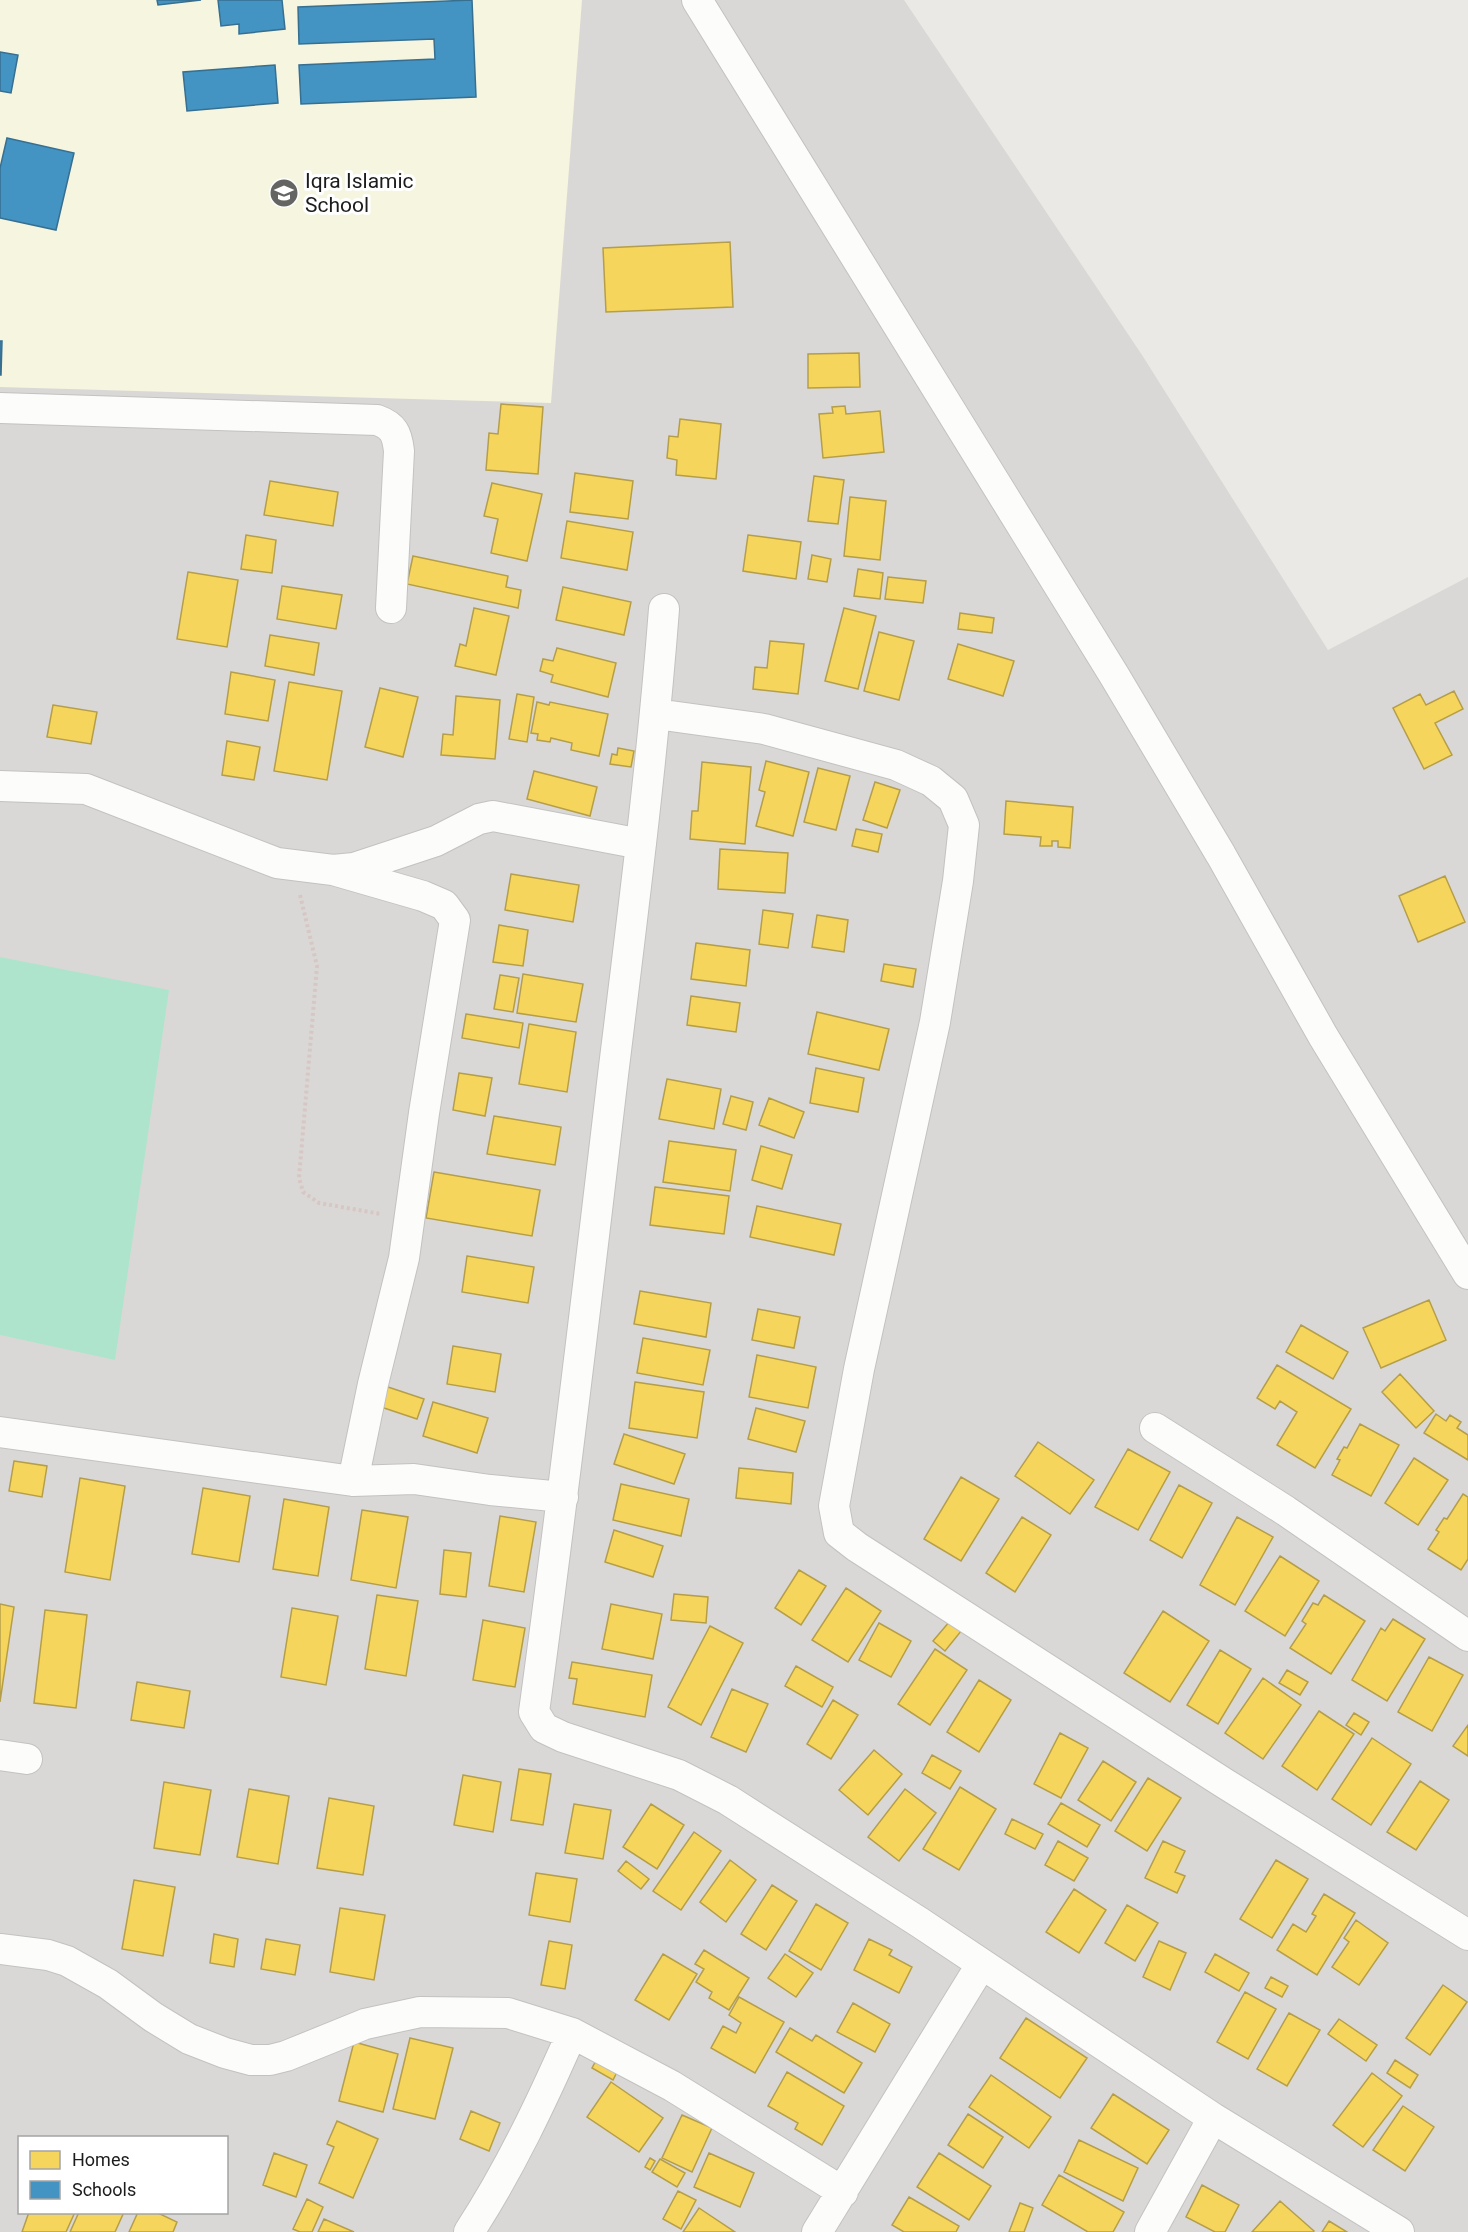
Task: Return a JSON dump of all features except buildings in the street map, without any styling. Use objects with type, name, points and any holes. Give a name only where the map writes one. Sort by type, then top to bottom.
[{"type":"street","points":[[697,0],[1120,685],[1221,855],[1323,1036],[1468,1274]]},
{"type":"street","points":[[0,408],[377,420],[387,423],[394,430],[399,451],[391,608]]},
{"type":"street","points":[[664,609],[656,714],[641,844],[563,1497],[534,1712],[544,1728],[562,1737],[679,1775],[728,1800],[919,1922],[1213,2118],[1399,2232]]},
{"type":"street","points":[[656,714],[764,729],[896,765],[931,781],[953,799],[964,825],[958,881],[935,1022],[859,1369],[834,1506],[839,1533],[856,1547],[1224,1783],[1468,1935]]},
{"type":"street","points":[[0,786],[86,789],[277,863],[333,870],[423,896],[444,905],[455,920],[404,1257],[373,1384],[353,1481]]},
{"type":"street","points":[[333,870],[354,868],[436,841],[479,819],[493,816],[641,844]]},
{"type":"street","points":[[1155,1428],[1286,1511],[1468,1636]]},
{"type":"street","points":[[0,1432],[353,1481],[414,1479],[490,1490],[563,1497]]},
{"type":"street","points":[[0,1949],[48,1955],[67,1961],[108,1984],[153,2017],[189,2039],[225,2053],[252,2060],[270,2060],[286,2056],[365,2024],[420,2012],[508,2013],[572,2033],[672,2086],[843,2192]]},
{"type":"street","points":[[817,2232],[981,1965]]},
{"type":"street","points":[[469,2232],[496,2190],[546,2092],[572,2033]]},
{"type":"street","points":[[1150,2232],[1213,2118]]},
{"type":"path","points":[[277,863],[300,894],[317,966],[299,1178],[303,1192],[319,1203],[410,1218]]},
{"type":"shaded area","points":[[0,0],[904,0],[1142,355],[1328,650],[1468,577],[1468,2232],[0,2232]]},
{"type":"shaded area","name":"Iqra Islamic School","points":[[0,0],[582,0],[551,403],[0,387]]},
{"type":"green space","points":[[0,957],[169,990],[115,1360],[0,1335]]},
{"type":"place","name":"Iqra Islamic School","points":[[284,193]]}]
